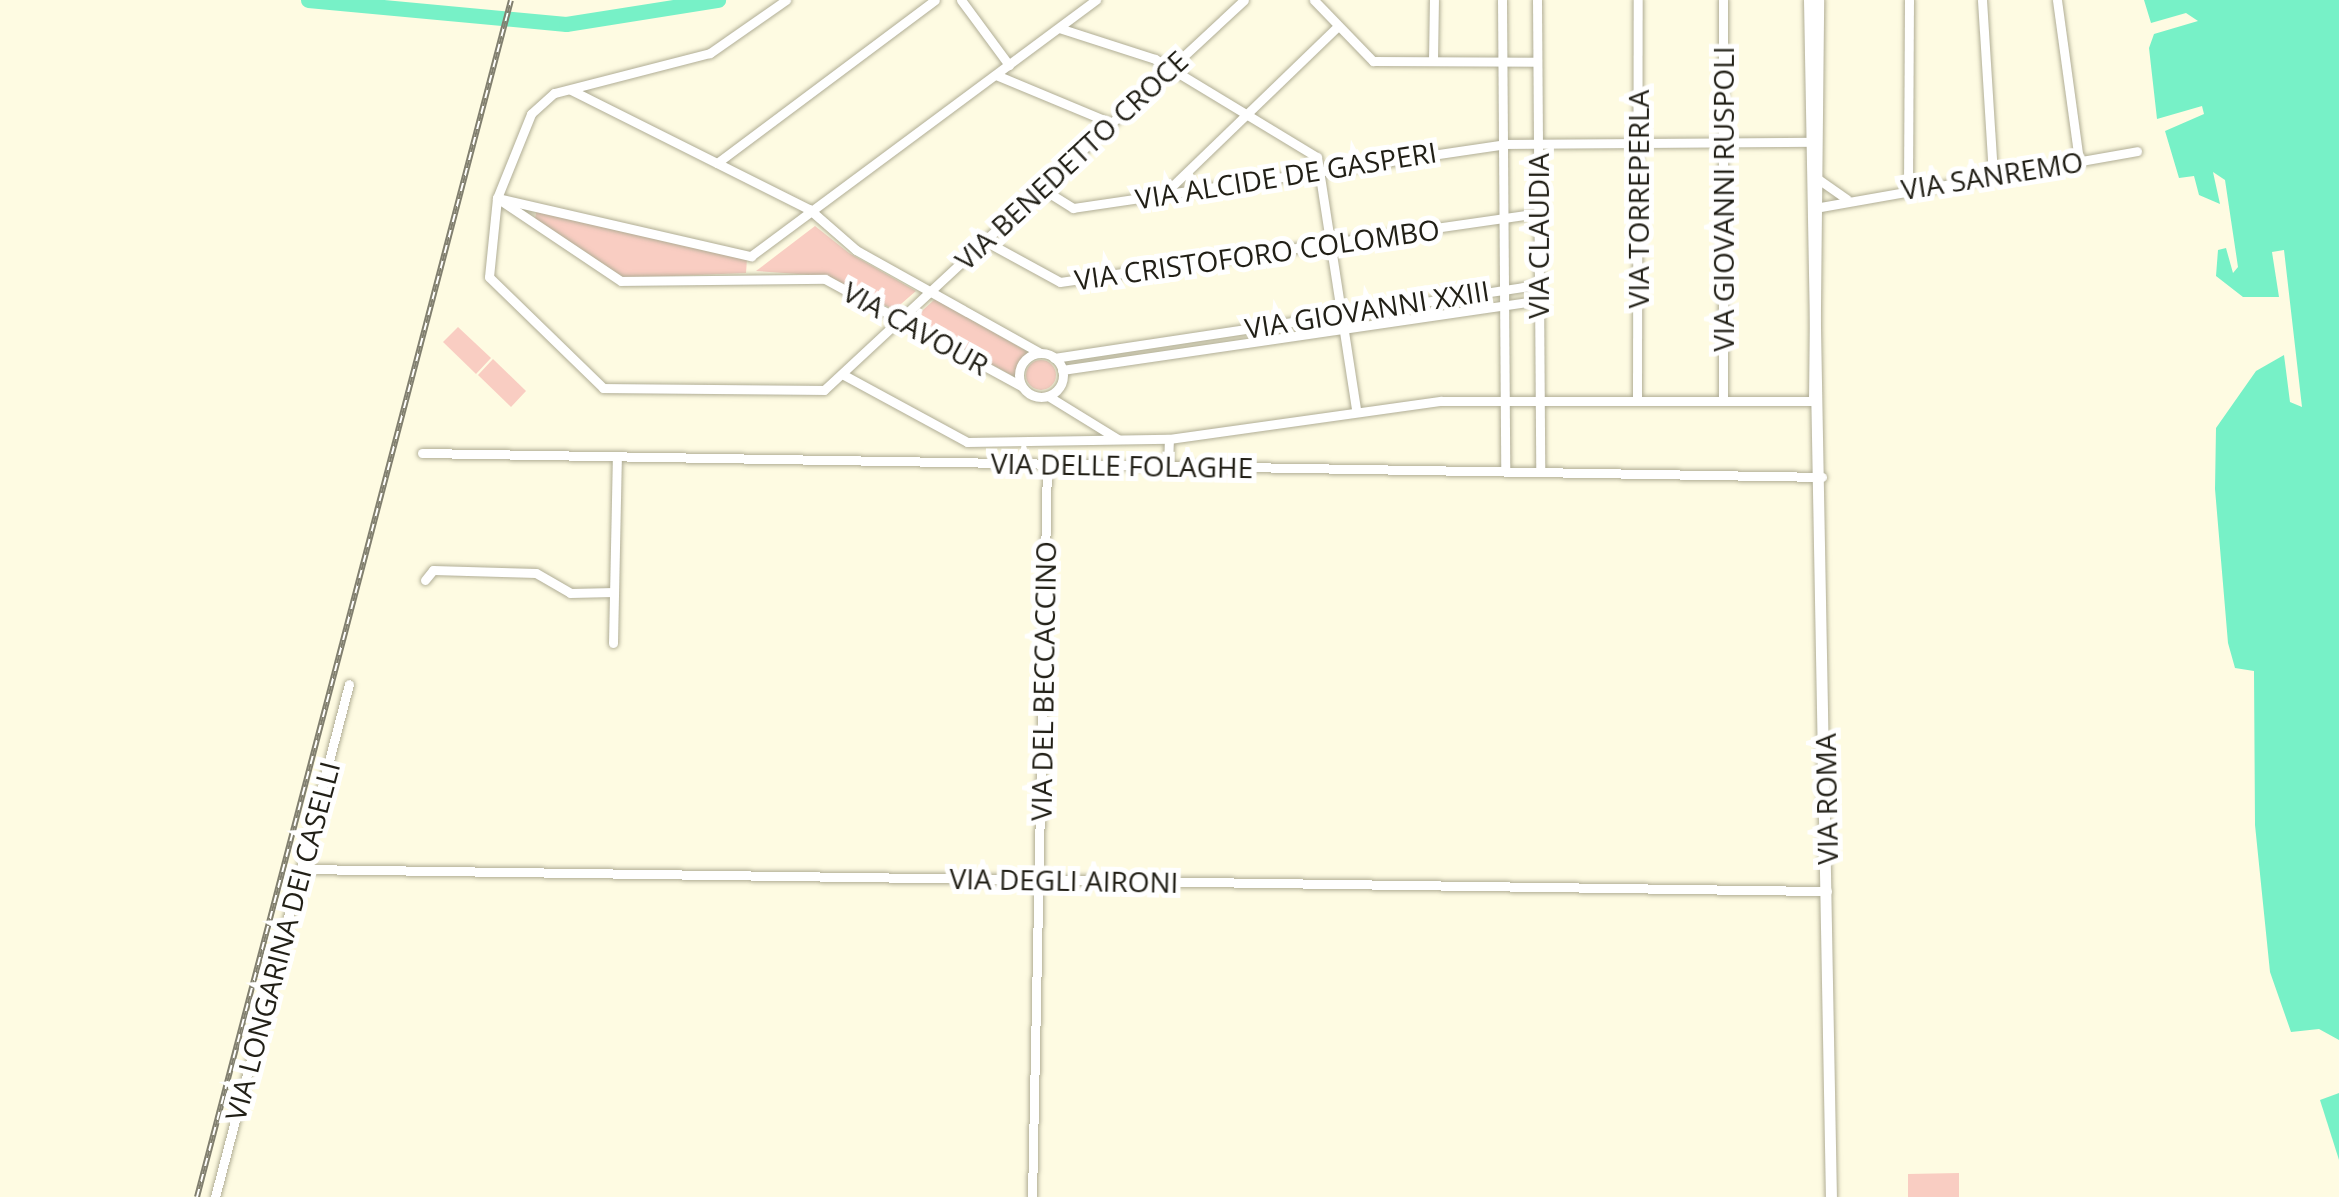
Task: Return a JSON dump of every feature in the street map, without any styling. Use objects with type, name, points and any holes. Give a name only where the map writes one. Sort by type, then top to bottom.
[{"type":"street","points":[[786,0],[704,56],[571,90],[536,106],[497,198],[490,282],[603,388],[813,394],[842,374],[960,442],[1169,439],[1356,410],[1538,399],[1814,401]]},
{"type":"street","points":[[716,163],[935,0]]},
{"type":"street","points":[[961,0],[1009,65]]},
{"type":"street","points":[[497,198],[751,256],[814,214],[1096,0]]},
{"type":"street","name":"VIA BENEDETTO CROCE","points":[[842,374],[1244,0]]},
{"type":"street","points":[[1314,0],[1373,61],[1537,62]]},
{"type":"street","points":[[1433,61],[1434,0]]},
{"type":"street","name":"VIA CLAUDIA","points":[[1502,0],[1505,471]]},
{"type":"street","name":"VIA CLAUDIA","points":[[1537,0],[1540,471]]},
{"type":"street","name":"VIA TORREPERLA","points":[[1637,398],[1638,0]]},
{"type":"street","name":"VIA GIOVANNI RUSPOLI","points":[[1722,398],[1724,0]]},
{"type":"street","name":"VIA ROMA","points":[[1808,0],[1813,20],[1814,401],[1822,476],[1831,1197]]},
{"type":"street","name":"VIA ROMA","points":[[1813,20],[1818,0]]},
{"type":"street","points":[[1908,189],[1909,0]]},
{"type":"street","points":[[1982,0],[1994,174]]},
{"type":"street","points":[[2057,0],[2079,160]]},
{"type":"street","points":[[1164,193],[1242,112],[1338,26]]},
{"type":"street","points":[[1059,28],[1170,68],[1310,151],[1320,169],[1356,410]]},
{"type":"street","points":[[996,75],[1109,122]]},
{"type":"street","points":[[571,90],[814,214],[930,291],[1054,358],[1062,370],[1048,396]]},
{"type":"street","name":"VIA ALCIDE DE GASPERI","points":[[1041,188],[1072,208],[1505,144],[1813,142]]},
{"type":"street","name":"VIA ROMA","points":[[1812,208],[1818,179],[1813,142]]},
{"type":"street","name":"VIA SANREMO","points":[[1812,208],[2137,151]]},
{"type":"street","points":[[1818,179],[1848,199]]},
{"type":"street","name":"VIA CAVOUR","points":[[497,198],[620,281],[750,276],[825,279],[1022,386]]},
{"type":"street","name":"VIA CRISTOFORO COLOMBO","points":[[985,241],[1060,282],[1538,212]]},
{"type":"street","points":[[750,276],[751,256]]},
{"type":"street","name":"VIA GIOVANNI XXIII","points":[[1054,358],[1538,285]]},
{"type":"street","name":"VIA GIOVANNI XXIII","points":[[1062,370],[1538,300]]},
{"type":"street","points":[[1196,336],[1198,350]]},
{"type":"street","points":[[1040,353],[1022,364],[1022,386],[1048,396],[1120,440]]},
{"type":"street","points":[[1168,466],[1169,439]]},
{"type":"street","name":"VIA DELLE FOLAGHE","points":[[422,453],[1822,476]]},
{"type":"street","points":[[613,643],[617,456]]},
{"type":"street","name":"VIA DEL BECCACCINO","points":[[1032,1197],[1046,465]]},
{"type":"street","points":[[425,580],[433,570],[536,573],[570,593],[614,592]]},
{"type":"street","name":"VIA LONGARINA DEI CASELLI","points":[[215,1197],[349,684]]},
{"type":"street","name":"VIA DEGLI AIRONI","points":[[301,869],[1826,891]]},
{"type":"shaded area","points":[[2144,0],[2339,0],[2339,1040],[2319,1029],[2291,1032],[2270,972],[2255,825],[2254,671],[2235,668],[2228,643],[2215,489],[2216,428],[2256,371],[2284,355],[2290,402],[2302,407],[2284,250],[2272,252],[2279,297],[2243,297],[2216,276],[2218,250],[2226,248],[2233,273],[2238,267],[2225,180],[2213,172],[2220,204],[2199,195],[2194,176],[2179,178],[2165,131],[2204,114],[2202,106],[2157,119],[2149,48],[2154,34],[2198,21],[2186,13],[2151,23]]},
{"type":"shaded area","points":[[537,208],[747,259],[746,273],[624,278],[535,219]]},
{"type":"shaded area","points":[[815,226],[849,253],[916,291],[894,310],[828,276],[756,271]]},
{"type":"shaded area","points":[[935,299],[1028,352],[1015,377],[911,321]]},
{"type":"shaded area","points":[[458,327],[491,358],[476,374],[443,342]]},
{"type":"shaded area","points":[[493,359],[526,391],[511,407],[478,375]]},
{"type":"shaded area","points":[[1041,360],[1055,369],[1056,375],[1047,389],[1041,390],[1027,381],[1026,375],[1035,361]]},
{"type":"shaded area","points":[[2339,1093],[2339,1160],[2320,1100]]},
{"type":"shaded area","points":[[1959,1173],[1959,1197],[1908,1197],[1908,1174]]},
{"type":"waterway","points":[[308,0],[566,24],[718,0]]},
{"type":"railway","points":[[197,1197],[511,0]]}]
